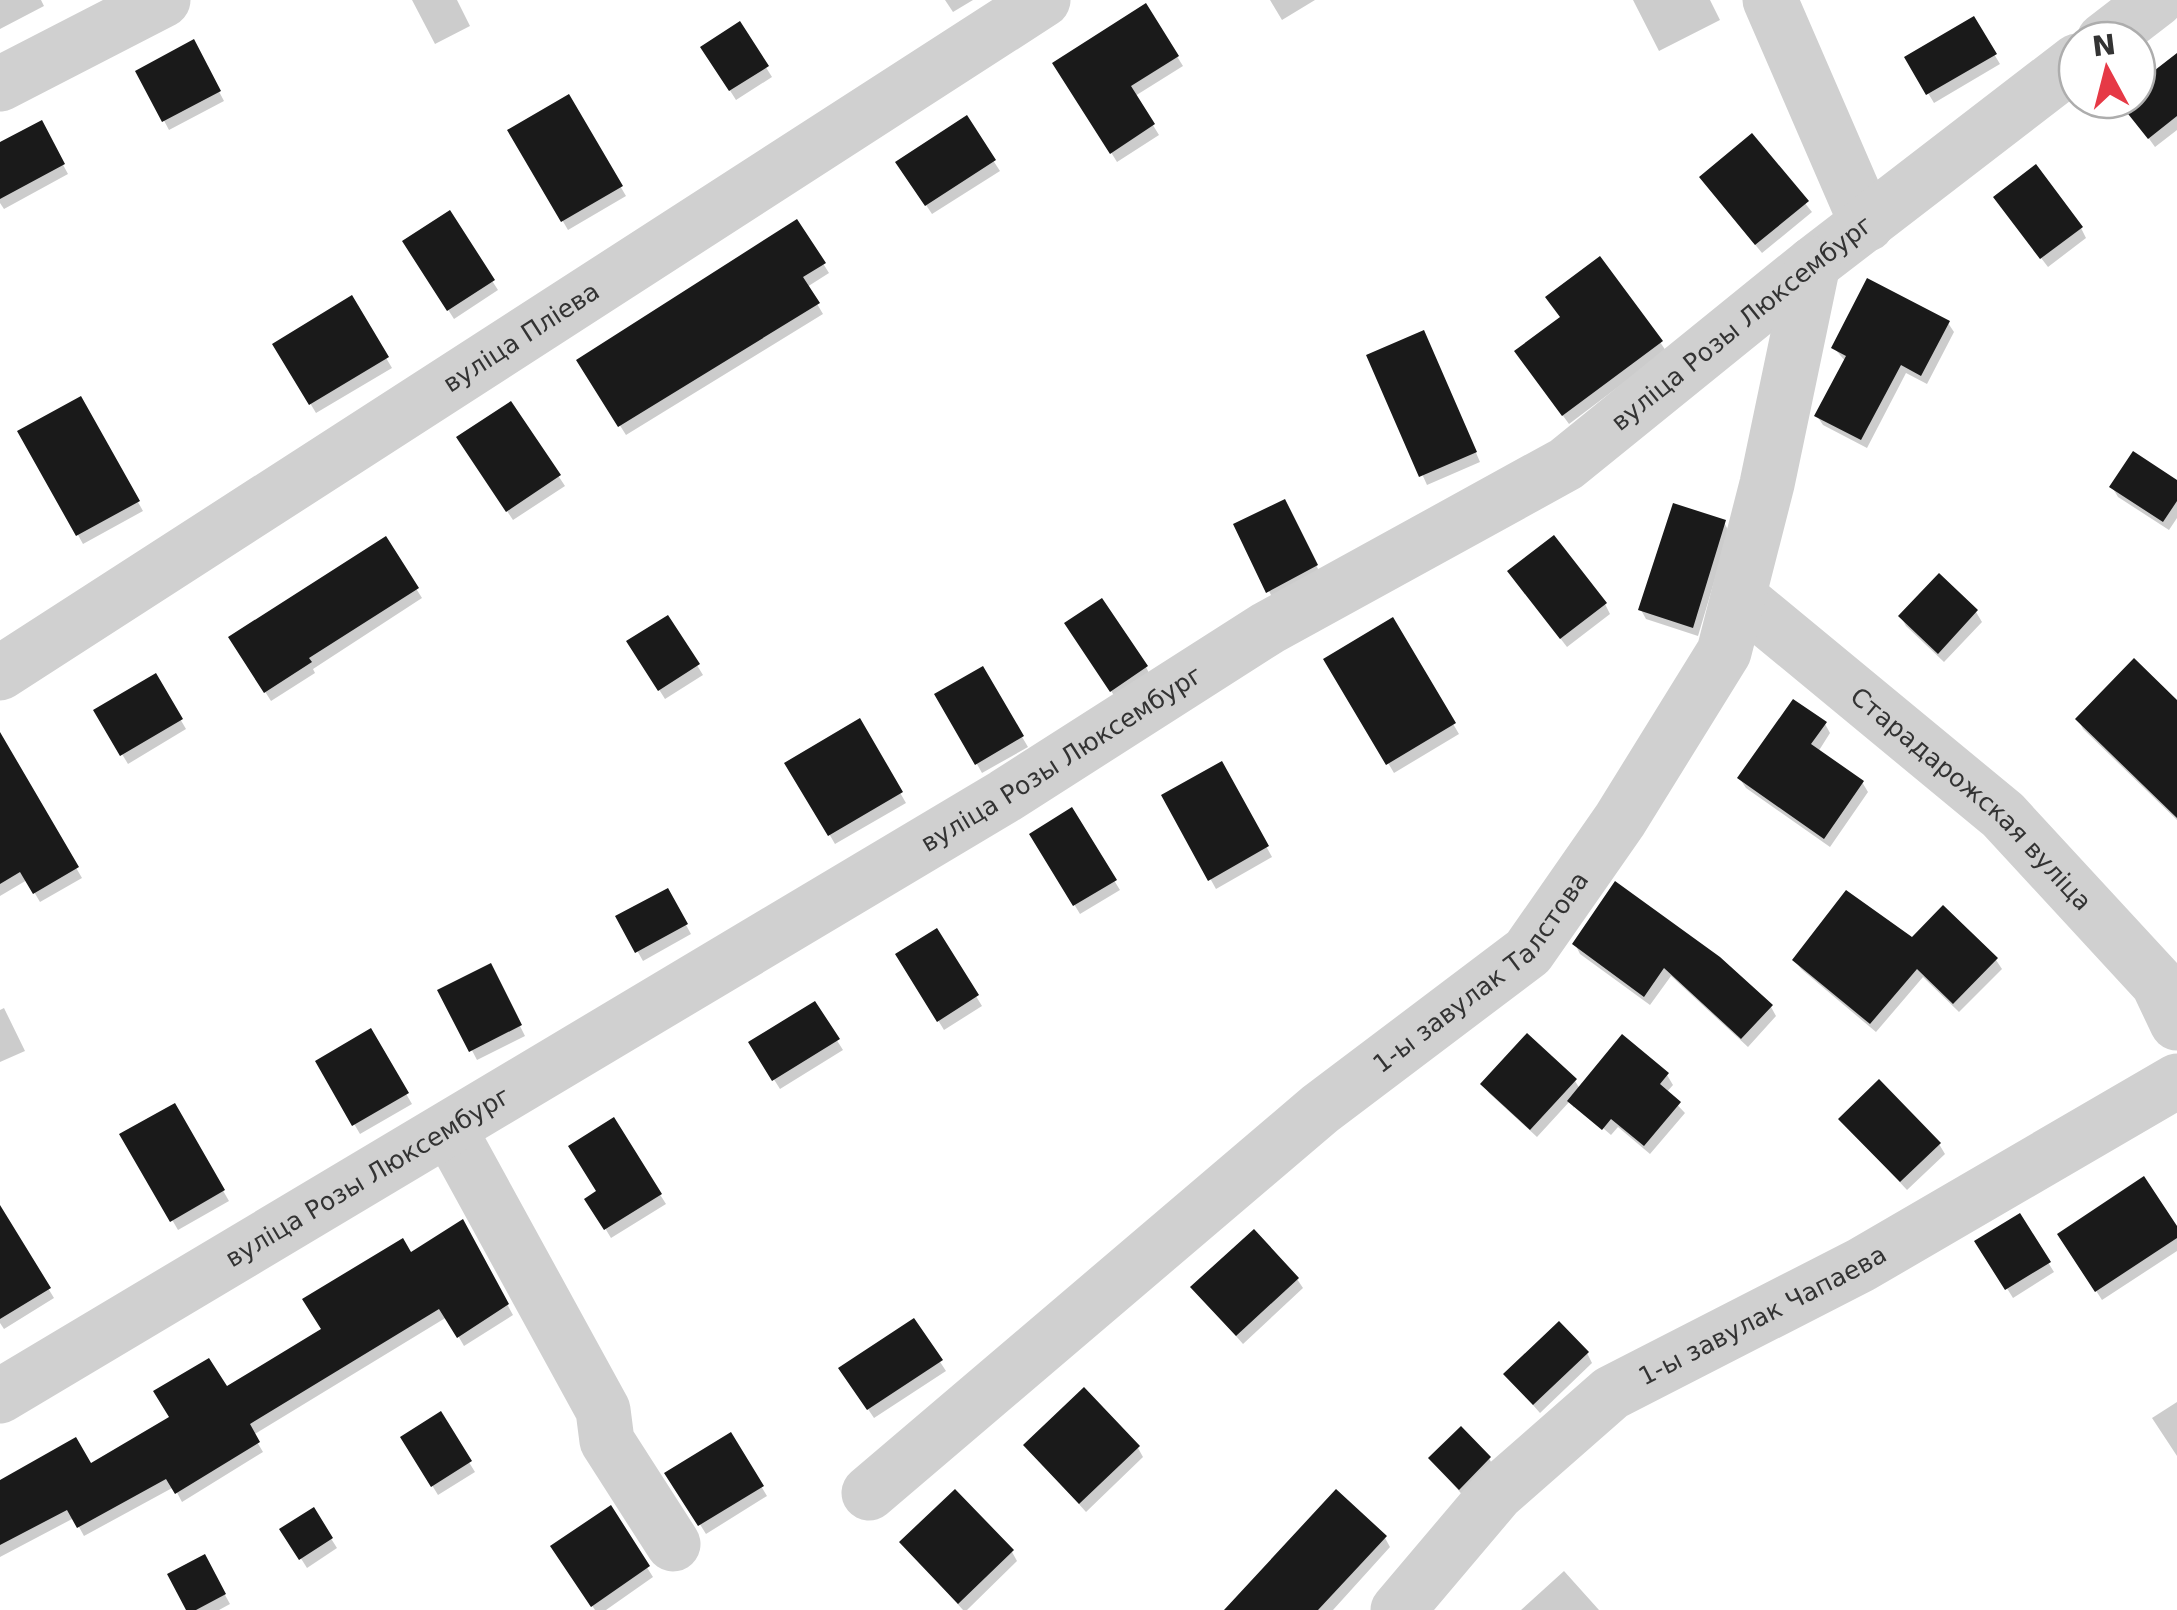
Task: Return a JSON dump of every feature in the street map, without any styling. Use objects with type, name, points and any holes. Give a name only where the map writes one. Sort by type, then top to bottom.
[{"type":"street","points":[[0,84],[163,0]]},
{"type":"street","name":"вуліца Пліева","points":[[0,673],[1044,0]]},
{"type":"street","points":[[1770,0],[1867,224]]},
{"type":"street","points":[[2130,20],[2156,0]]},
{"type":"street","name":"вуліца Розы Люксембург","points":[[0,1396],[1005,796],[1268,628],[1566,464],[1813,264],[2057,77]]},
{"type":"street","name":"1-ы завулак Талстова","points":[[869,1493],[1320,1109],[1528,952],[1620,820],[1724,652],[1796,355],[1813,264]]},
{"type":"street","name":"Старадарожская вуліца","points":[[1739,597],[2002,815],[2158,983],[2177,1023]]},
{"type":"street","name":"1-ы завулак Чапаева","points":[[1398,1610],[1497,1494],[1611,1393],[1862,1265],[2177,1081]]},
{"type":"street","points":[[449,1129],[604,1410],[607,1441],[673,1544]]},
{"type":"building","points":[[1146,3],[1179,56],[1131,86],[1155,124],[1110,154],[1052,63]]},
{"type":"building","points":[[1974,16],[1997,54],[1926,95],[1904,57]]},
{"type":"building","points":[[740,21],[769,66],[729,91],[700,47]]},
{"type":"building","points":[[194,39],[221,91],[162,122],[135,71]]},
{"type":"building","points":[[2177,53],[2177,116],[2148,139],[2133,120],[2157,120],[2157,68]]},
{"type":"building","points":[[569,94],[623,186],[561,222],[507,130]]},
{"type":"building","points":[[967,115],[996,160],[925,206],[895,162]]},
{"type":"building","points":[[42,120],[65,164],[0,199],[0,142]]},
{"type":"building","points":[[1752,133],[1809,201],[1755,245],[1699,177]]},
{"type":"building","points":[[2036,164],[2083,227],[2040,259],[1993,197]]},
{"type":"building","points":[[450,210],[495,280],[447,311],[402,241]]},
{"type":"building","points":[[797,219],[826,263],[803,277],[820,303],[618,427],[576,360]]},
{"type":"building","points":[[1600,256],[1663,341],[1562,416],[1514,351],[1560,317],[1545,297]]},
{"type":"building","points":[[1867,278],[1950,321],[1921,376],[1901,365],[1861,440],[1814,416],[1846,356],[1831,348]]},
{"type":"building","points":[[352,295],[389,357],[309,405],[272,344]]},
{"type":"building","points":[[1424,330],[1477,452],[1419,477],[1366,355]]},
{"type":"building","points":[[81,396],[140,501],[76,536],[17,431]]},
{"type":"building","points":[[511,401],[561,475],[506,512],[456,437]]},
{"type":"building","points":[[2133,451],[2177,480],[2177,501],[2163,522],[2109,487]]},
{"type":"building","points":[[1285,499],[1318,565],[1266,593],[1233,524]]},
{"type":"building","points":[[1673,503],[1726,520],[1693,628],[1638,610]]},
{"type":"building","points":[[1554,535],[1607,603],[1560,639],[1507,571]]},
{"type":"building","points":[[386,536],[419,588],[309,658],[312,662],[264,693],[228,637]]},
{"type":"building","points":[[1939,573],[1978,610],[1938,654],[1898,616]]},
{"type":"building","points":[[1102,598],[1148,666],[1110,692],[1064,623]]},
{"type":"building","points":[[668,615],[700,664],[658,691],[626,641]]},
{"type":"building","points":[[1393,617],[1456,723],[1386,765],[1323,659]]},
{"type":"building","points":[[2134,658],[2177,700],[2177,818],[2075,719]]},
{"type":"building","points":[[983,666],[1024,736],[975,765],[934,694]]},
{"type":"building","points":[[156,673],[183,719],[120,756],[93,710]]},
{"type":"building","points":[[1793,699],[1827,722],[1811,744],[1864,781],[1824,839],[1737,778]]},
{"type":"building","points":[[860,718],[903,792],[828,836],[784,763]]},
{"type":"building","points":[[0,732],[79,867],[33,894],[20,872],[0,884]]},
{"type":"building","points":[[1222,761],[1269,846],[1208,881],[1161,795]]},
{"type":"building","points":[[1072,807],[1117,880],[1073,906],[1029,834]]},
{"type":"building","points":[[1615,881],[1720,957],[1773,1005],[1741,1039],[1664,968],[1644,997],[1572,944]]},
{"type":"building","points":[[668,888],[688,924],[635,953],[615,916]]},
{"type":"building","points":[[1846,890],[1912,937],[1943,905],[1998,958],[1953,1004],[1917,969],[1870,1024],[1792,960]]},
{"type":"building","points":[[937,928],[979,995],[937,1022],[895,954]]},
{"type":"building","points":[[491,963],[522,1025],[469,1052],[437,990]]},
{"type":"building","points":[[815,1001],[840,1039],[772,1081],[748,1042]]},
{"type":"building","points":[[371,1028],[409,1093],[352,1126],[315,1061]]},
{"type":"building","points":[[1527,1033],[1577,1079],[1530,1130],[1480,1084]]},
{"type":"building","points":[[1622,1034],[1669,1073],[1660,1084],[1681,1102],[1644,1146],[1611,1119],[1602,1130],[1567,1101]]},
{"type":"building","points":[[1879,1079],[1941,1143],[1900,1182],[1838,1119]]},
{"type":"building","points":[[175,1103],[225,1190],[170,1222],[119,1134]]},
{"type":"building","points":[[614,1117],[662,1194],[604,1230],[584,1199],[596,1191],[568,1146]]},
{"type":"building","points":[[2144,1176],[2177,1226],[2177,1238],[2095,1292],[2057,1234]]},
{"type":"building","points":[[0,1205],[51,1288],[0,1319]]},
{"type":"building","points":[[2020,1213],[2051,1262],[2005,1290],[1974,1241]]},
{"type":"building","points":[[463,1219],[509,1304],[457,1338],[439,1309],[250,1424],[260,1442],[175,1494],[166,1479],[77,1528],[67,1510],[0,1545],[0,1480],[76,1437],[91,1463],[169,1417],[153,1391],[209,1358],[227,1386],[321,1329],[302,1299],[403,1238],[411,1252]]},
{"type":"building","points":[[1254,1229],[1299,1278],[1236,1336],[1190,1287]]},
{"type":"building","points":[[914,1318],[943,1360],[867,1410],[838,1368]]},
{"type":"building","points":[[1559,1321],[1589,1352],[1533,1405],[1503,1374]]},
{"type":"building","points":[[1084,1387],[1140,1446],[1079,1504],[1023,1445]]},
{"type":"building","points":[[441,1411],[472,1461],[431,1487],[400,1437]]},
{"type":"building","points":[[1461,1426],[1491,1457],[1459,1490],[1428,1458]]},
{"type":"building","points":[[731,1432],[764,1486],[698,1526],[664,1473]]},
{"type":"building","points":[[955,1489],[1014,1550],[958,1604],[899,1542]]},
{"type":"building","points":[[1336,1489],[1387,1536],[1318,1610],[1224,1610]]},
{"type":"building","points":[[611,1505],[650,1566],[591,1607],[550,1546]]},
{"type":"building","points":[[314,1507],[333,1538],[299,1560],[279,1529]]},
{"type":"building","points":[[205,1554],[226,1594],[196,1610],[186,1610],[167,1574]]}]
